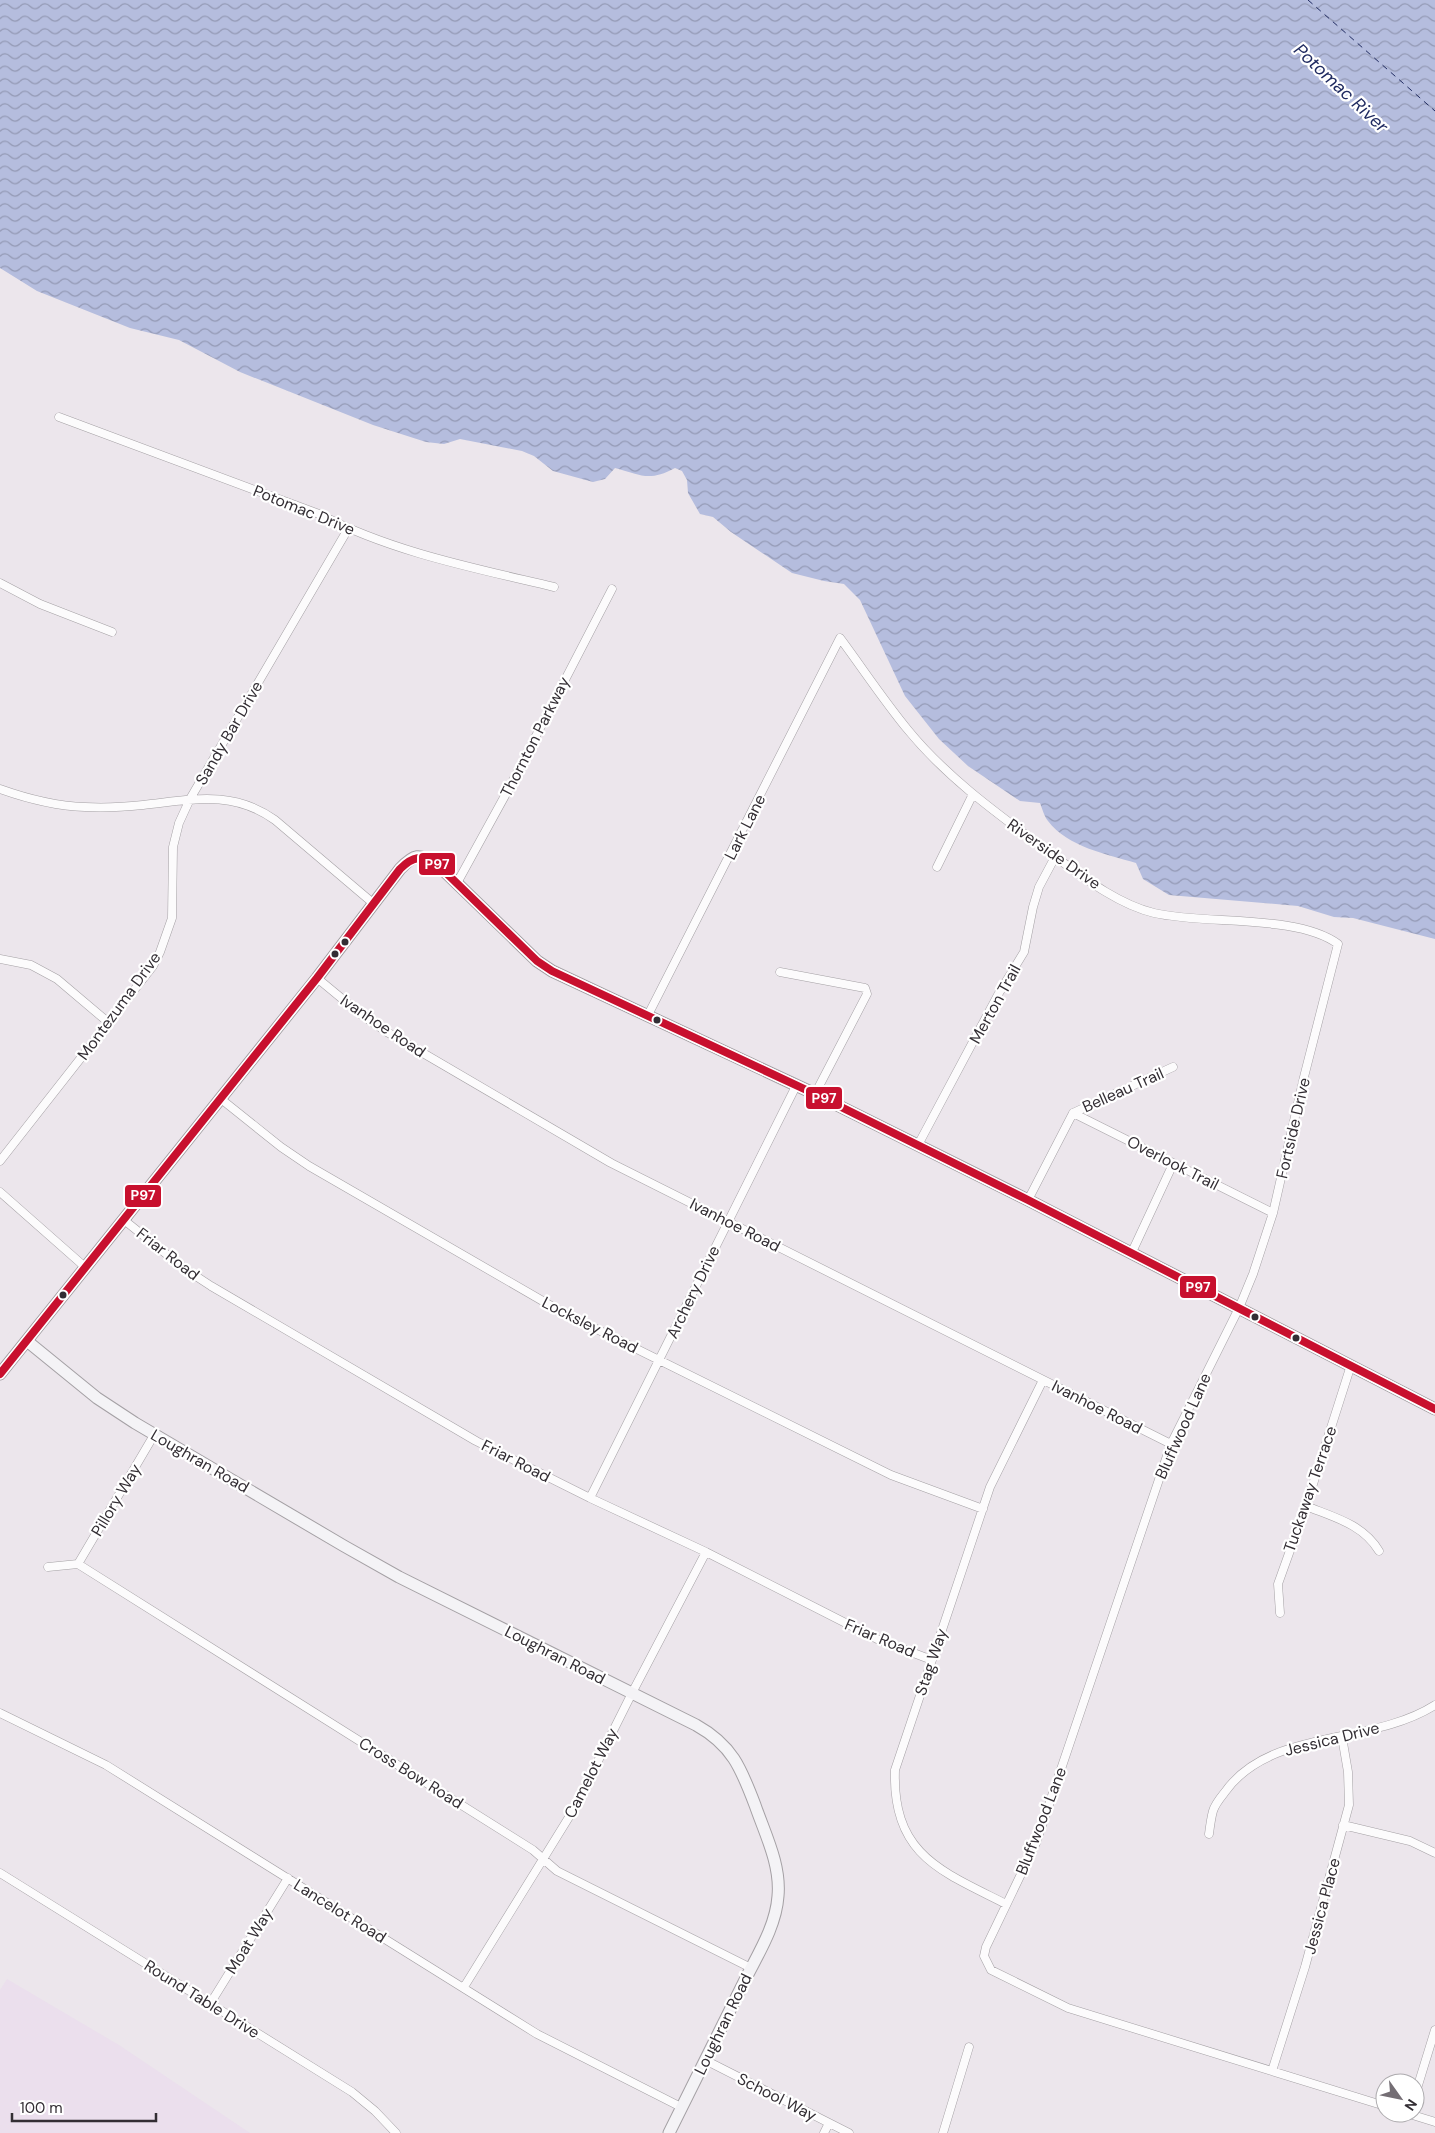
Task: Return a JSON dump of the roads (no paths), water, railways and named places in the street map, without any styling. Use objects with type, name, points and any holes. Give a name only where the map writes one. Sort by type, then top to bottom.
[{"type":"street","name":"Potomac Drive","points":[[59,417],[319,514],[348,529],[444,561],[554,587]]},
{"type":"street","name":"Sandy Bar Drive","points":[[190,799],[348,529]]},
{"type":"street","points":[[0,583],[40,604],[112,632]]},
{"type":"street","name":"Thornton Parkway","points":[[457,883],[507,792],[612,589]]},
{"type":"street","name":"Riverside Drive","points":[[840,638],[908,730],[973,794],[1063,864],[1113,896],[1152,912],[1189,919],[1291,927],[1323,935],[1338,944]]},
{"type":"street","name":"Lark Lane","points":[[648,1015],[840,638]]},
{"type":"street","points":[[0,790],[44,803],[87,807],[141,805],[190,799]]},
{"type":"street","points":[[937,867],[973,794]]},
{"type":"street","name":"Sandy Bar Drive","points":[[190,799],[227,799],[263,811],[374,904]]},
{"type":"street","name":"Montezuma Drive","points":[[0,1161],[153,966],[166,938],[172,918],[174,847],[179,824],[190,799]]},
{"type":"street","points":[[0,1374],[317,978],[400,869],[414,856],[421,856],[428,859],[457,883],[537,961],[552,971],[815,1094],[918,1145],[1132,1252],[1435,1409]]},
{"type":"street","name":"Merton Trail","points":[[918,1145],[999,992],[1024,952],[1032,907],[1039,887],[1055,857]]},
{"type":"street","name":"Fortside Drive","points":[[1239,1308],[1273,1213],[1304,1077],[1338,944]]},
{"type":"street","points":[[0,959],[31,965],[50,975],[109,1022]]},
{"type":"street","points":[[780,972],[865,988],[867,994],[815,1094]]},
{"type":"street","name":"Ivanhoe Road","points":[[317,978],[363,1016],[387,1032],[611,1163],[1171,1444]]},
{"type":"street","name":"Belleau Trail","points":[[1073,1112],[1173,1067]]},
{"type":"street","name":"Archery Drive","points":[[590,1498],[796,1086]]},
{"type":"street","name":"Locksley Road","points":[[220,1099],[281,1148],[309,1166],[535,1297],[891,1475],[983,1509]]},
{"type":"street","points":[[1028,1200],[1073,1112]]},
{"type":"street","name":"Overlook Trail","points":[[1073,1112],[1273,1213]]},
{"type":"street","points":[[1132,1252],[1174,1164]]},
{"type":"street","points":[[0,1192],[86,1267]]},
{"type":"street","name":"Friar Road","points":[[124,1220],[185,1269],[241,1304],[476,1441],[590,1498],[706,1552],[878,1640],[932,1660]]},
{"type":"street","name":"Bluffwood Lane","points":[[1239,1308],[1171,1444],[1036,1843],[986,1947],[984,1956],[987,1964],[998,1974],[1068,2008],[1375,2103]]},
{"type":"street","name":"Loughran Road","points":[[27,1341],[97,1398],[154,1435],[399,1577],[710,1733],[729,1751],[743,1773],[772,1852],[778,1882],[777,1910],[751,1968],[669,2133]]},
{"type":"street","name":"Tuckaway Terrace","points":[[1280,1612],[1278,1584],[1306,1506],[1351,1366]]},
{"type":"street","name":"Stag Way","points":[[1006,1904],[946,1874],[929,1862],[916,1848],[900,1818],[895,1786],[895,1770],[990,1488],[1043,1380]]},
{"type":"street","name":"Pillory Way","points":[[78,1564],[154,1435]]},
{"type":"street","points":[[1306,1506],[1355,1526],[1370,1538],[1379,1551]]},
{"type":"street","name":"Camelot Way","points":[[464,1987],[578,1801],[706,1552]]},
{"type":"street","points":[[48,1568],[78,1564]]},
{"type":"street","name":"Cross Bow Road","points":[[78,1564],[533,1850],[557,1871],[751,1968]]},
{"type":"street","name":"Jessica Drive","points":[[1209,1834],[1213,1810],[1227,1788],[1240,1774],[1260,1760],[1304,1744],[1342,1737],[1403,1721],[1435,1705]]},
{"type":"street","name":"Lancelot Road","points":[[0,1713],[106,1765],[537,2034],[681,2107]]},
{"type":"street","name":"Jessica Place","points":[[1272,2071],[1308,1959],[1349,1805],[1348,1772],[1342,1737]]},
{"type":"street","points":[[1344,1825],[1399,1837],[1435,1853]]},
{"type":"street","name":"Round Table Drive","points":[[0,1873],[352,2092],[364,2101],[396,2133]]},
{"type":"street","name":"Moat Way","points":[[210,2004],[288,1878]]},
{"type":"street","points":[[1422,2073],[1435,2030]]},
{"type":"street","points":[[943,2133],[969,2047]]},
{"type":"street","name":"School Way","points":[[705,2060],[848,2133]]},
{"type":"street","points":[[824,2133],[829,2123]]},
{"type":"water","name":"Potomac River","points":[[0,0],[1435,0],[1435,939],[1353,918],[1334,917],[1298,906],[1169,895],[1143,879],[1136,863],[1100,853],[1066,837],[1048,821],[1040,803],[1020,801],[968,766],[939,739],[905,696],[860,600],[844,584],[792,573],[731,532],[713,517],[700,514],[688,493],[687,480],[682,471],[675,468],[658,475],[645,476],[615,468],[605,479],[593,482],[553,471],[534,456],[522,451],[460,439],[444,444],[426,442],[373,425],[240,372],[179,340],[130,328],[37,291],[0,268]]}]
